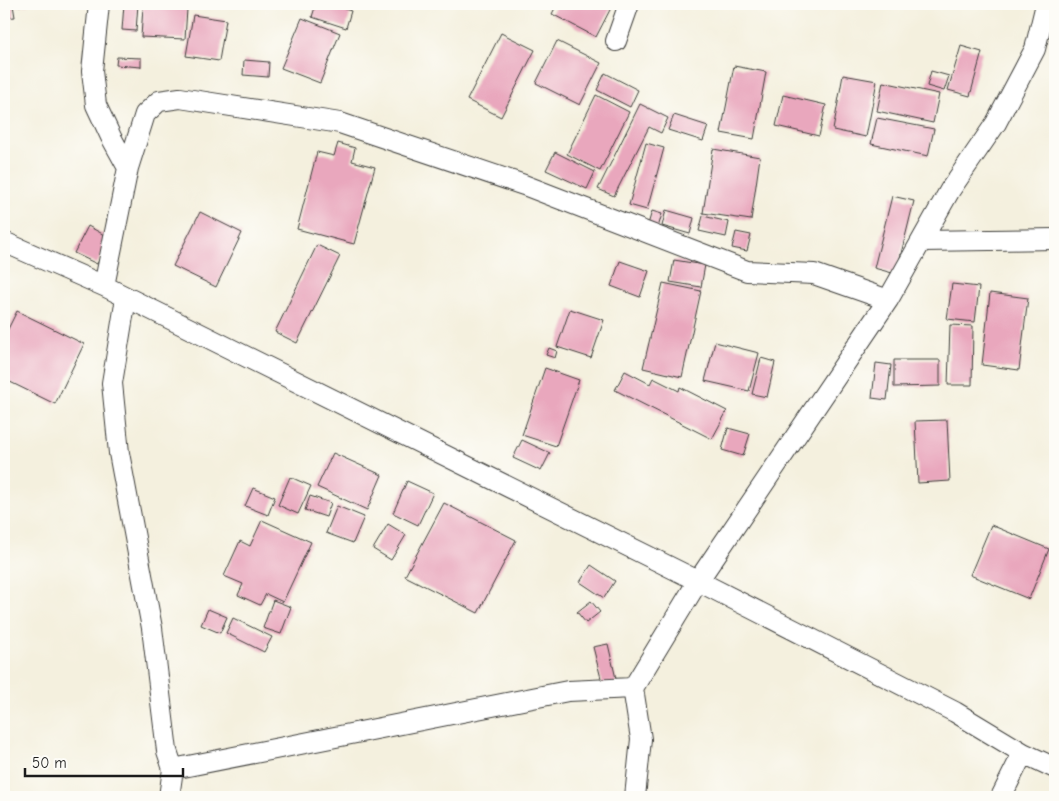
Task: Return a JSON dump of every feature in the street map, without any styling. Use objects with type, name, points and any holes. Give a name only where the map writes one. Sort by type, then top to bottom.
[{"type":"street","points":[[99,4],[92,71],[96,105],[128,168]]},
{"type":"street","points":[[616,41],[629,4]]},
{"type":"street","points":[[635,797],[641,739],[633,688],[698,581],[888,300],[950,190],[996,122],[1035,49],[1046,4]]},
{"type":"street","points":[[104,286],[128,168],[145,114],[159,101],[180,98],[340,124],[524,185],[747,271],[814,274],[888,300]]},
{"type":"street","points":[[922,240],[1055,240]]},
{"type":"street","points":[[4,242],[104,286],[698,581],[955,712],[1023,753],[1055,768]]},
{"type":"street","points":[[126,298],[112,383],[114,409],[119,453],[152,628],[167,751],[173,769],[169,797]]},
{"type":"street","points":[[173,769],[568,691],[633,688]]},
{"type":"street","points":[[1001,797],[1023,753]]},
{"type":"building","points":[[15,4],[28,4],[28,5],[16,6]]},
{"type":"building","points":[[124,4],[138,4],[136,31],[122,30]]},
{"type":"building","points":[[316,4],[329,4],[351,11],[346,28],[312,17]]},
{"type":"building","points":[[557,4],[613,4],[596,37],[552,14]]},
{"type":"building","points":[[13,5],[15,17],[4,18],[4,7]]},
{"type":"building","points":[[143,7],[187,9],[185,39],[141,37]]},
{"type":"building","points":[[193,15],[226,20],[219,61],[186,56]]},
{"type":"building","points":[[302,18],[340,33],[320,83],[281,68]]},
{"type":"building","points":[[501,33],[535,50],[501,117],[467,100]]},
{"type":"building","points":[[557,41],[601,63],[580,105],[536,83]]},
{"type":"building","points":[[961,46],[982,52],[970,96],[948,90]]},
{"type":"building","points":[[117,57],[141,58],[141,67],[116,65]]},
{"type":"building","points":[[244,60],[269,62],[268,77],[243,75]]},
{"type":"building","points":[[734,66],[766,72],[754,139],[721,133]]},
{"type":"building","points":[[931,71],[949,76],[944,91],[927,86]]},
{"type":"building","points":[[605,73],[638,90],[630,107],[597,90]]},
{"type":"building","points":[[843,75],[877,81],[866,137],[833,130]]},
{"type":"building","points":[[883,82],[939,94],[933,123],[877,111]]},
{"type":"building","points":[[596,95],[629,112],[600,171],[567,154]]},
{"type":"building","points":[[783,95],[826,105],[819,136],[776,126]]},
{"type":"building","points":[[640,104],[668,118],[661,133],[649,127],[614,196],[598,189]]},
{"type":"building","points":[[674,115],[708,126],[703,141],[668,130]]},
{"type":"building","points":[[877,118],[934,129],[928,156],[871,144]]},
{"type":"building","points":[[338,143],[355,148],[352,161],[375,167],[354,244],[297,229],[317,152],[334,156]]},
{"type":"building","points":[[646,143],[664,148],[647,210],[629,205]]},
{"type":"building","points":[[713,149],[760,157],[751,220],[703,213]]},
{"type":"building","points":[[555,152],[595,172],[587,189],[546,170]]},
{"type":"building","points":[[892,196],[914,201],[896,274],[874,268]]},
{"type":"building","points":[[666,210],[694,218],[690,234],[662,226]]},
{"type":"building","points":[[652,211],[662,214],[657,231],[647,228]]},
{"type":"building","points":[[200,212],[242,233],[216,287],[173,266]]},
{"type":"building","points":[[703,216],[729,222],[726,237],[699,231]]},
{"type":"building","points":[[88,226],[110,238],[97,264],[74,253]]},
{"type":"building","points":[[736,232],[751,235],[747,251],[732,248]]},
{"type":"building","points":[[317,245],[340,256],[297,343],[275,332]]},
{"type":"building","points":[[674,260],[705,265],[701,287],[670,282]]},
{"type":"building","points":[[620,261],[649,271],[640,297],[611,286]]},
{"type":"building","points":[[663,283],[701,291],[682,377],[643,368]]},
{"type":"building","points":[[952,284],[979,287],[975,322],[947,319]]},
{"type":"building","points":[[990,293],[1028,298],[1019,370],[982,365]]},
{"type":"building","points":[[570,309],[604,320],[591,358],[557,347]]},
{"type":"building","points":[[17,311],[84,344],[55,404],[4,379],[4,337]]},
{"type":"building","points":[[950,325],[973,326],[972,385],[948,385]]},
{"type":"building","points":[[715,342],[759,353],[749,391],[705,381]]},
{"type":"building","points":[[549,348],[557,351],[555,358],[546,355]]},
{"type":"building","points":[[761,358],[775,362],[767,397],[752,394]]},
{"type":"building","points":[[894,360],[940,360],[940,386],[894,387]]},
{"type":"building","points":[[876,363],[891,365],[887,400],[872,398]]},
{"type":"building","points":[[545,368],[579,380],[556,446],[522,435]]},
{"type":"building","points":[[625,371],[650,384],[653,378],[679,391],[680,387],[727,411],[712,439],[615,390]]},
{"type":"building","points":[[947,420],[950,481],[918,483],[915,421]]},
{"type":"building","points":[[728,428],[750,434],[743,456],[722,450]]},
{"type":"building","points":[[522,440],[550,453],[541,471],[513,458]]},
{"type":"building","points":[[333,453],[382,475],[367,510],[317,487]]},
{"type":"building","points":[[290,477],[311,486],[298,514],[278,505]]},
{"type":"building","points":[[407,481],[433,493],[418,525],[393,513]]},
{"type":"building","points":[[253,488],[275,497],[268,515],[245,506]]},
{"type":"building","points":[[310,496],[331,503],[326,517],[305,510]]},
{"type":"building","points":[[444,503],[516,540],[478,613],[405,576]]},
{"type":"building","points":[[337,506],[364,517],[353,543],[326,533]]},
{"type":"building","points":[[262,520],[311,542],[283,602],[266,594],[260,605],[238,595],[243,584],[224,576],[240,541],[250,546]]},
{"type":"building","points":[[388,524],[406,535],[391,560],[373,549]]},
{"type":"building","points":[[991,525],[1049,549],[1029,599],[970,575]]},
{"type":"building","points":[[591,565],[615,581],[604,598],[580,582]]},
{"type":"building","points":[[273,600],[291,607],[281,634],[263,628]]},
{"type":"building","points":[[591,601],[600,612],[586,623],[577,612]]},
{"type":"building","points":[[208,609],[227,617],[220,633],[201,625]]},
{"type":"building","points":[[233,618],[272,637],[264,652],[226,633]]},
{"type":"building","points":[[608,644],[617,683],[603,686],[593,647]]}]
